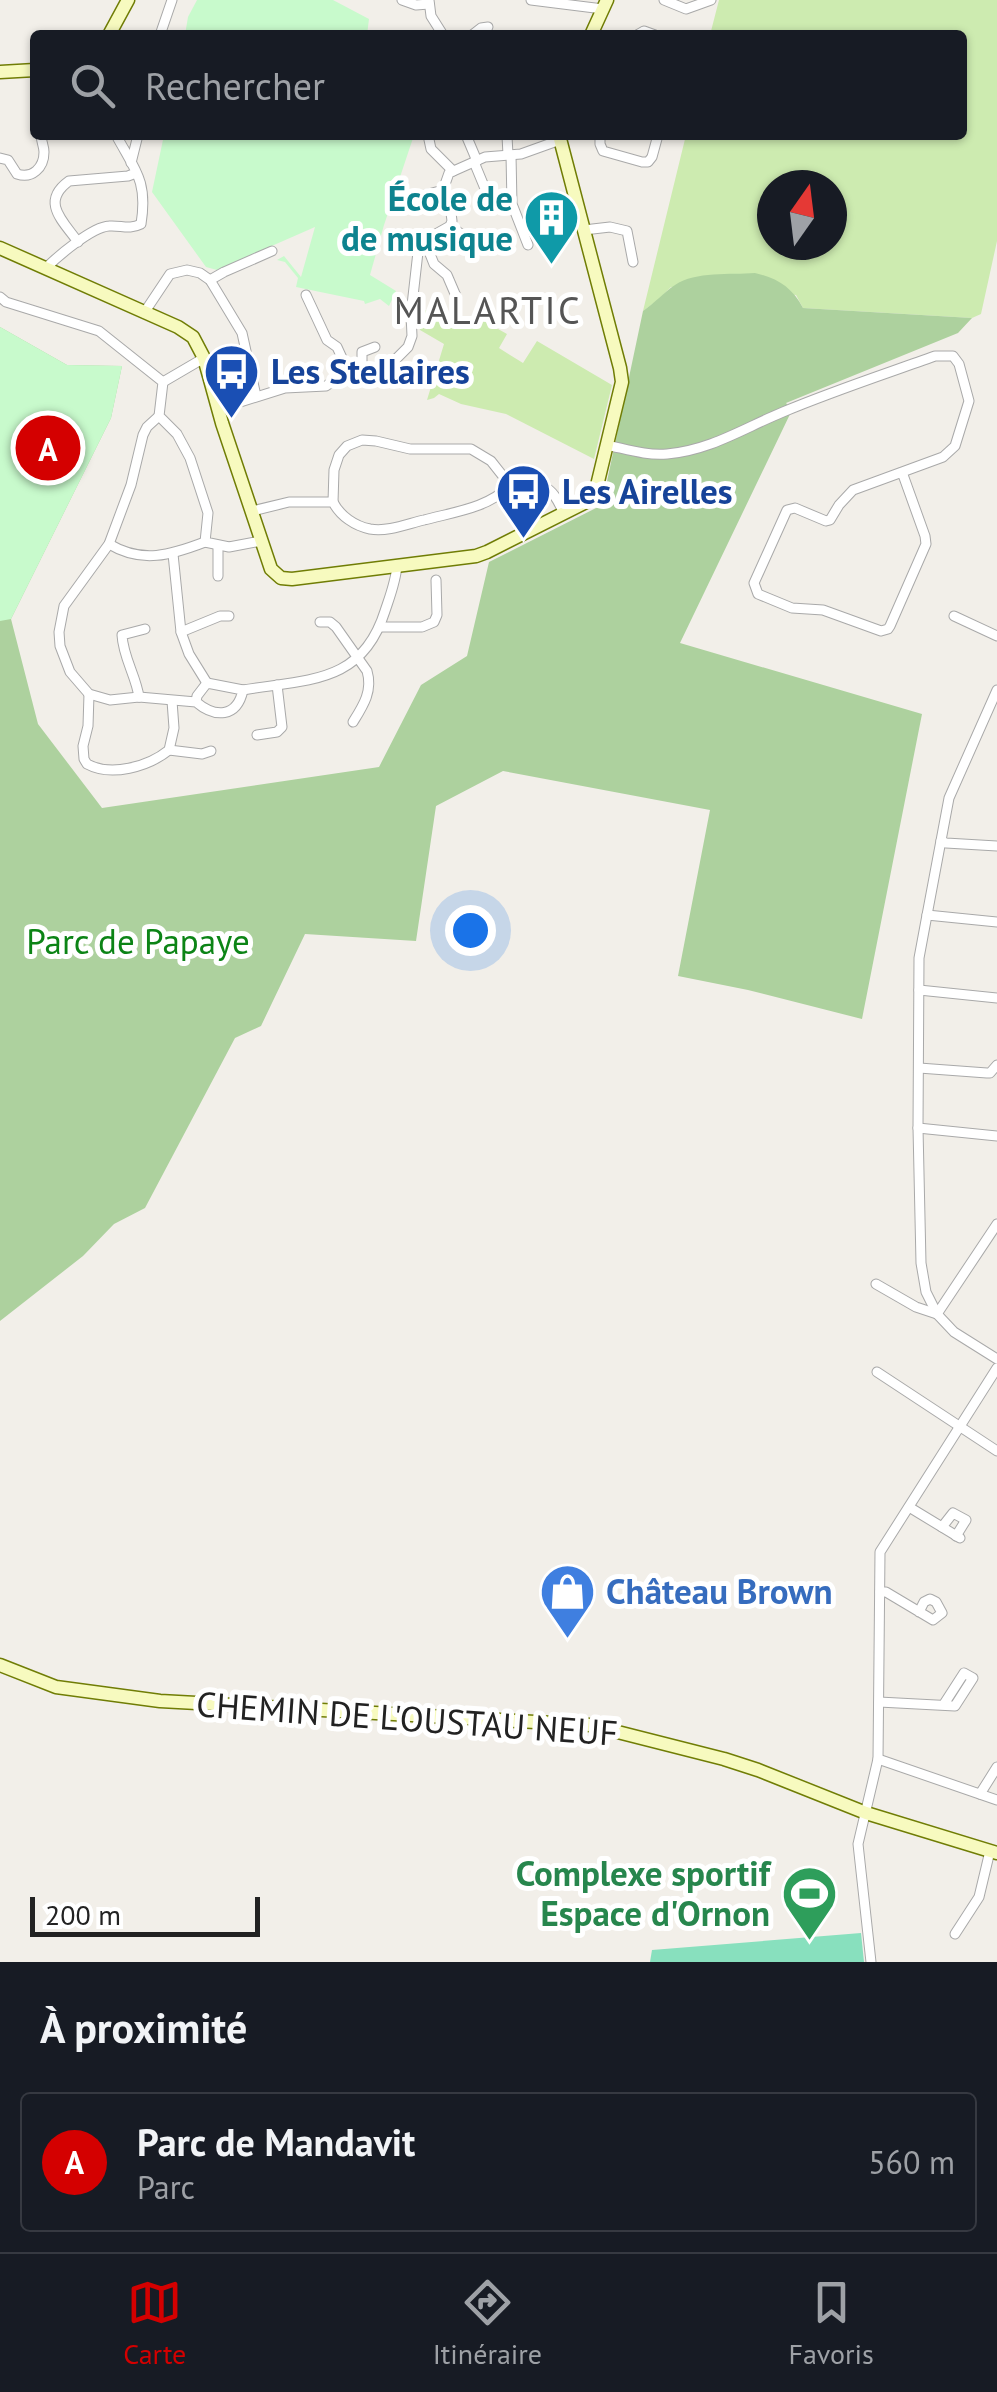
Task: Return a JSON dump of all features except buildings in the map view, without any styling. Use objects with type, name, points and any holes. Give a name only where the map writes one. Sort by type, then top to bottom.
[{"type":"street","points":[[111,30],[128,0]]},
{"type":"street","points":[[162,30],[172,0]]},
{"type":"street","points":[[402,0],[416,5],[429,2],[434,24],[439,30]]},
{"type":"street","points":[[532,0],[605,4],[593,30]]},
{"type":"street","points":[[664,0],[686,9],[711,0]]},
{"type":"street","points":[[479,30],[488,27]]},
{"type":"street","points":[[0,72],[30,70]]},
{"type":"street","points":[[0,158],[8,160],[17,174],[32,176],[44,156],[41,140]]},
{"type":"street","points":[[46,268],[102,227],[133,228],[141,224],[143,186],[119,140]]},
{"type":"street","points":[[78,242],[54,206],[62,185],[69,181],[128,176],[134,168],[137,140]]},
{"type":"street","points":[[429,140],[431,149],[452,171]]},
{"type":"street","points":[[468,140],[486,191]]},
{"type":"street","points":[[508,140],[512,204],[528,246]]},
{"type":"street","points":[[450,226],[452,214],[442,190],[452,171],[492,155],[522,154],[552,140]]},
{"type":"street","points":[[0,248],[193,337],[204,358],[271,569],[280,578],[292,580],[487,552],[594,498],[622,377],[560,140]]},
{"type":"street","points":[[600,140],[603,152],[648,162],[657,140]]},
{"type":"street","points":[[424,195],[442,190]]},
{"type":"street","points":[[218,409],[300,386],[326,386],[348,371],[394,361],[410,342],[418,252],[433,234],[450,226]]},
{"type":"street","points":[[450,226],[474,246]]},
{"type":"street","points":[[584,230],[610,227],[627,231],[632,262]]},
{"type":"street","points":[[396,234],[428,249],[434,264],[447,275],[456,296]]},
{"type":"street","points":[[210,280],[272,251]]},
{"type":"street","points":[[144,312],[170,274],[187,270],[210,280],[242,333],[256,396]]},
{"type":"street","points":[[306,295],[327,340],[337,347],[348,371]]},
{"type":"street","points":[[0,297],[100,331],[163,382]]},
{"type":"street","points":[[362,368],[362,352],[374,346]]},
{"type":"street","points":[[606,445],[658,454],[696,450],[851,386],[936,356],[953,356],[959,364],[969,402],[955,446],[946,455],[853,490],[830,520],[795,508],[788,510],[754,584],[756,592],[792,608],[818,609],[876,630],[888,630],[926,544],[902,472]]},
{"type":"street","points":[[163,382],[204,358]]},
{"type":"street","points":[[163,382],[158,416],[147,427],[109,544],[71,594],[60,618],[58,632],[63,656],[70,672],[89,694],[110,700],[196,702],[201,707],[229,712],[239,703],[244,690]]},
{"type":"street","points":[[158,416],[177,434],[190,458],[208,512],[205,542]]},
{"type":"street","points":[[362,440],[410,450],[471,449],[491,460],[510,484],[475,507],[381,530],[359,525],[337,510],[333,502],[338,455],[362,440]]},
{"type":"street","points":[[510,484],[537,483],[546,487],[564,514]]},
{"type":"street","points":[[252,511],[289,502],[333,502]]},
{"type":"street","points":[[109,544],[130,555],[173,554],[205,542],[237,547],[261,541]]},
{"type":"street","points":[[218,546],[218,576]]},
{"type":"street","points":[[173,554],[188,654],[207,683],[244,690],[343,670],[358,659],[380,627],[397,565]]},
{"type":"street","points":[[380,627],[422,627],[434,622],[438,615],[436,580]]},
{"type":"street","points":[[182,632],[229,616]]},
{"type":"street","points":[[954,616],[997,636]]},
{"type":"street","points":[[320,622],[336,627],[369,678],[367,700],[353,722]]},
{"type":"street","points":[[139,698],[122,635],[145,629]]},
{"type":"street","points":[[196,702],[207,683]]},
{"type":"street","points":[[257,735],[277,732],[282,727],[277,684]]},
{"type":"street","points":[[997,690],[992,715],[949,798],[927,915],[920,958],[918,1128],[921,1264],[926,1292],[937,1314],[954,1332],[997,1359]]},
{"type":"street","points":[[89,694],[82,754],[92,767],[118,770],[142,765],[169,750],[202,754],[211,751]]},
{"type":"street","points":[[169,750],[174,728],[172,701]]},
{"type":"street","points":[[941,841],[997,846]]},
{"type":"street","points":[[927,915],[997,922]]},
{"type":"street","points":[[920,990],[997,998]]},
{"type":"street","points":[[919,1068],[987,1073],[997,1065]]},
{"type":"street","points":[[918,1128],[997,1136]]},
{"type":"street","points":[[937,1314],[997,1224]]},
{"type":"street","points":[[876,1284],[937,1314]]},
{"type":"street","points":[[870,1962],[858,1844],[878,1758],[880,1552],[997,1368]]},
{"type":"street","points":[[877,1372],[997,1451]]},
{"type":"street","points":[[909,1508],[958,1538],[966,1520],[953,1512],[942,1527]]},
{"type":"street","points":[[880,1592],[919,1612]]},
{"type":"street","name":"CHEMIN DE L'OUSTAU NEUF","points":[[0,1665],[56,1687],[160,1701],[590,1724],[724,1759],[866,1812],[994,1852]]},
{"type":"street","points":[[878,1702],[944,1704]]},
{"type":"street","points":[[878,1758],[997,1800]]},
{"type":"street","points":[[980,1794],[997,1767]]},
{"type":"street","points":[[956,1934],[979,1897],[994,1852]]},
{"type":"green space","points":[[197,0],[333,0],[369,19],[368,30],[186,30]]},
{"type":"green space","points":[[719,0],[997,0],[997,241],[981,314],[972,318],[803,308],[796,295],[671,287],[643,311],[685,140],[967,140],[967,30],[711,30]]},
{"type":"green space","points":[[163,140],[412,140],[370,275],[396,291],[389,306],[380,299],[365,304],[296,287],[298,278],[285,262],[277,260],[284,256],[301,277],[315,227],[217,270],[206,267],[152,192]]},
{"type":"green space","name":"Parc de Papaye","points":[[755,273],[783,284],[803,308],[972,318],[958,333],[786,403],[792,410],[680,643],[922,714],[862,1019],[678,976],[710,810],[503,771],[436,806],[416,941],[305,934],[261,1026],[235,1038],[145,1208],[114,1224],[83,1256],[0,1321],[0,327],[67,365],[122,366],[111,418],[11,619],[38,724],[102,808],[379,767],[421,685],[467,656],[489,562],[602,505],[643,311],[683,281]]},
{"type":"green space","points":[[417,306],[446,320],[450,314],[469,322],[473,318],[482,320],[507,334],[499,348],[523,363],[537,341],[612,385],[594,459],[506,414],[461,404],[439,394],[427,400],[444,344],[420,330]]},
{"type":"green space","points":[[0,327],[67,365],[122,366],[111,418],[11,619],[0,621]]},
{"type":"green space","name":"Complexe sportif Espace d'Ornon","points":[[861,1933],[864,1962],[650,1962],[652,1950]]},
{"type":"place","name":"École de de musique","points":[[552,267]]},
{"type":"place","name":"Les Stellaires","points":[[232,420]]},
{"type":"place","name":"Parc de Mandavit","points":[[48,448]]},
{"type":"place","name":"Les Airelles","points":[[523,540]]},
{"type":"place","name":"Château Brown","points":[[567,1640]]},
{"type":"place","name":"Complexe sportif Espace d'Ornon","points":[[809,1942]]},
{"type":"district","name":"MALARTIC","points":[[488,309]]}]
